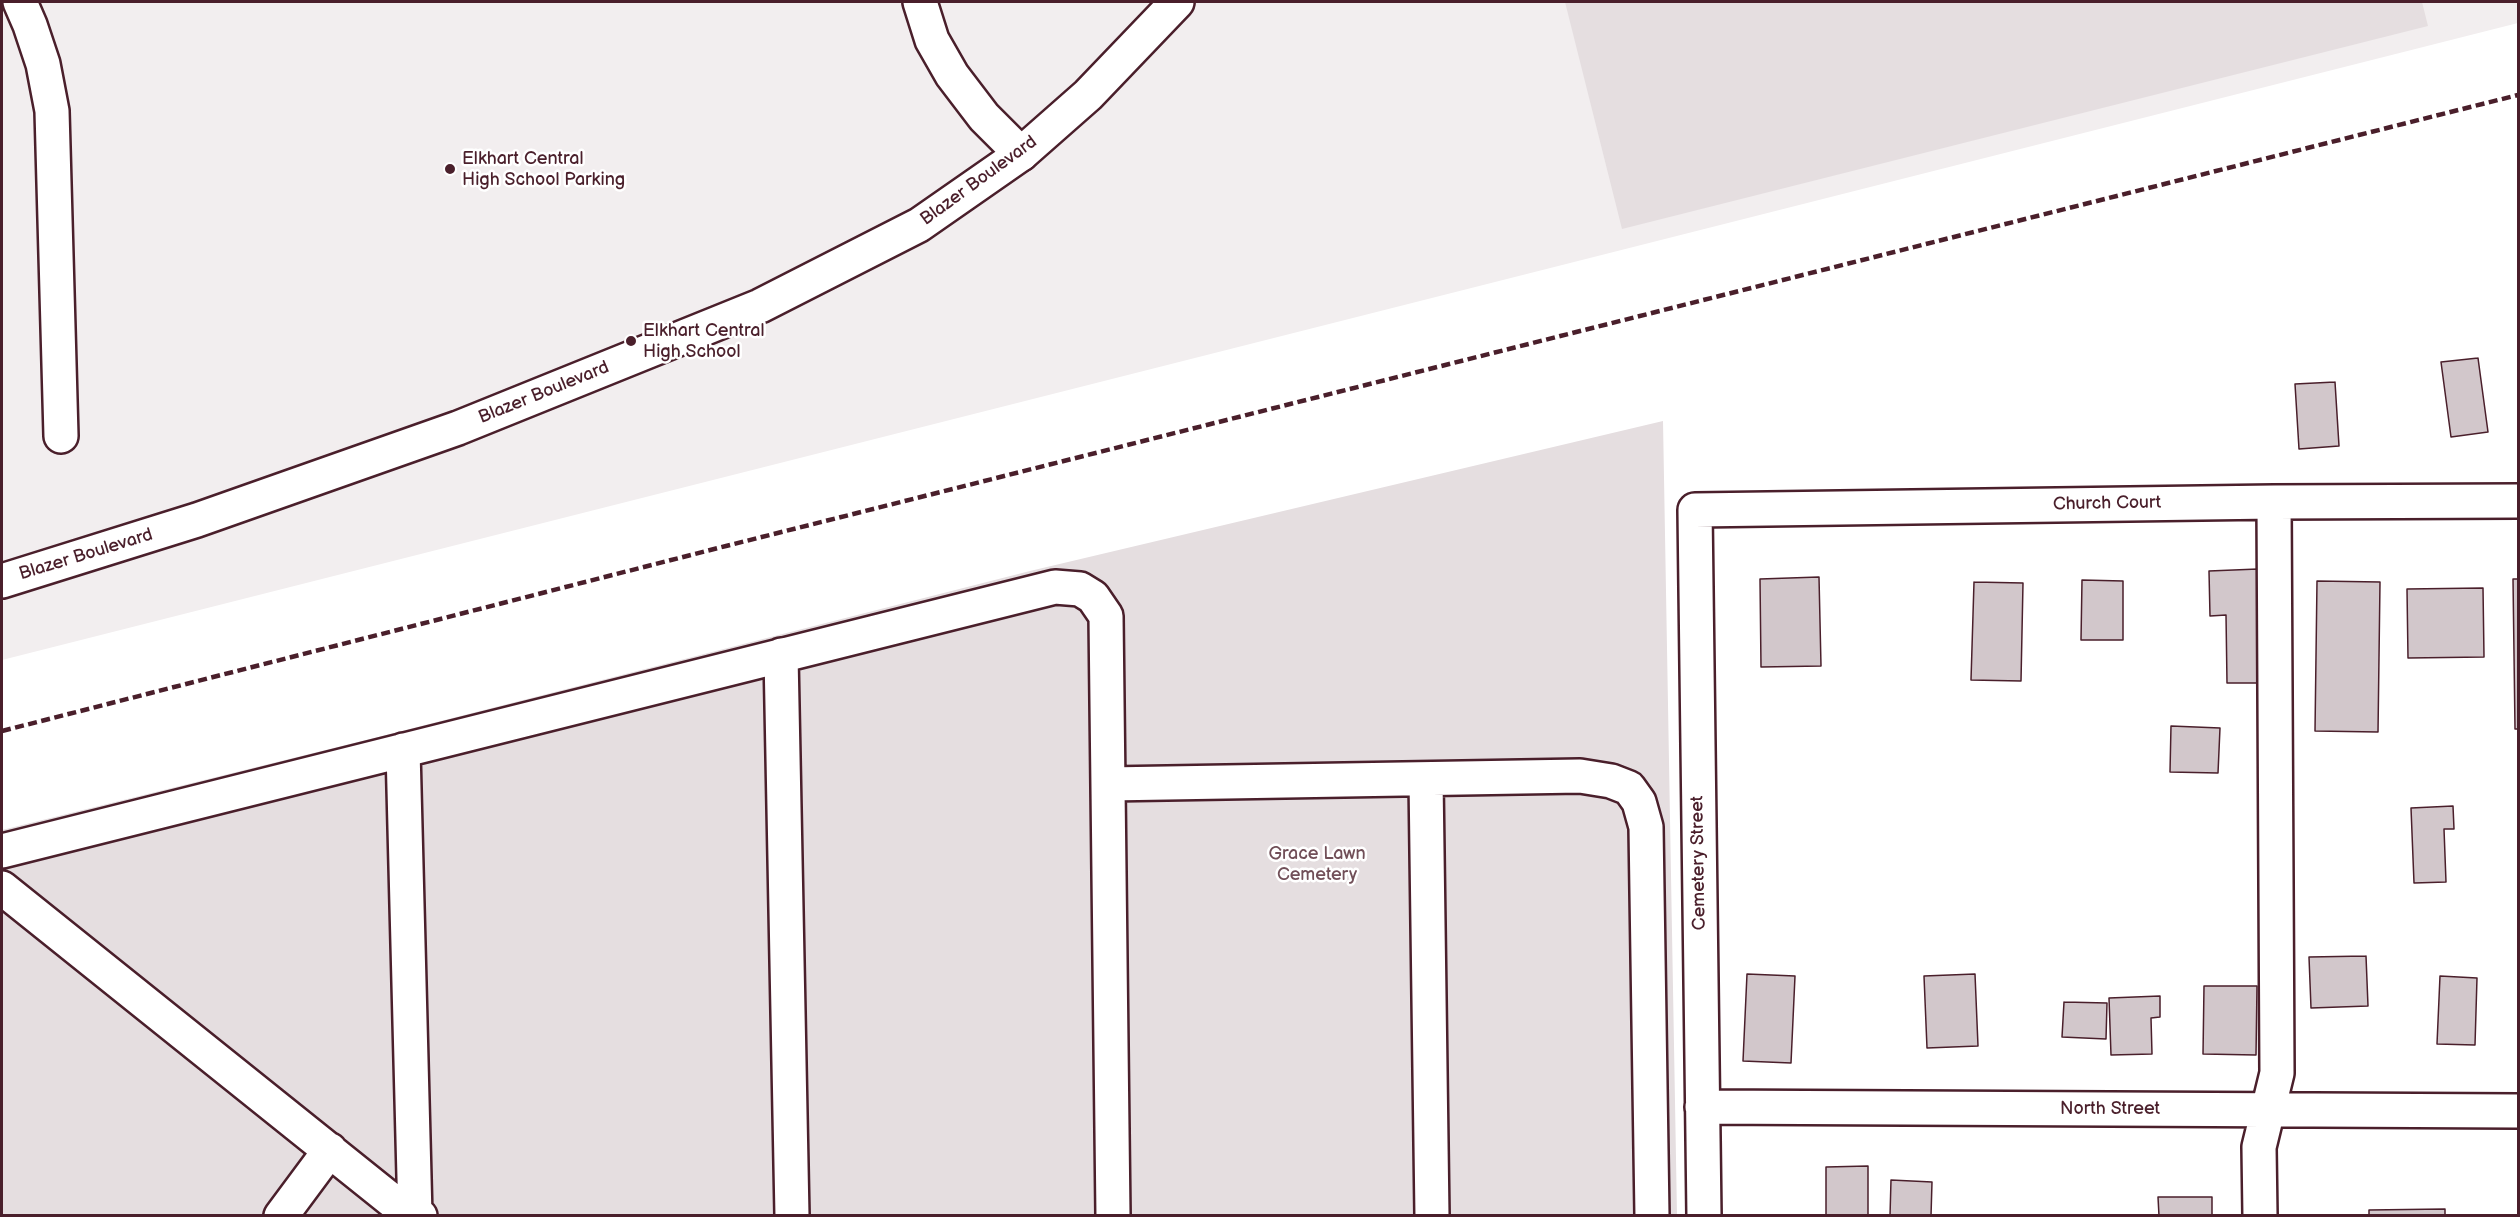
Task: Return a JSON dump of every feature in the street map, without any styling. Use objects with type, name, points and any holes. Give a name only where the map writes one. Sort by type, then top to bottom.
[{"type":"street","points":[[20,2],[43,64],[52,111],[61,436]]},
{"type":"street","points":[[920,2],[932,40],[952,75],[984,117],[1021,154]]},
{"type":"street","name":"Blazer Boulevard","points":[[2,581],[197,520],[458,428],[760,306],[919,225],[1021,154],[1088,96],[1176,2]]},
{"type":"street","name":"Church Court","points":[[1695,510],[2518,501]]},
{"type":"street","points":[[2260,1215],[2259,1147],[2277,1073],[2274,502]]},
{"type":"street","name":"Cemetery Street","points":[[1695,510],[1704,1215]]},
{"type":"street","points":[[2,867],[15,847],[1055,587],[1080,589],[1093,597],[1106,616],[1113,1215]]},
{"type":"street","points":[[781,655],[792,1215]]},
{"type":"street","points":[[2,888],[405,1211],[417,1215],[403,750]]},
{"type":"street","points":[[1108,784],[1580,776],[1611,780],[1629,788],[1640,802],[1646,828],[1652,1215]]},
{"type":"street","points":[[1426,778],[1432,1215]]},
{"type":"street","name":"North Street","points":[[1702,1107],[2518,1111]]},
{"type":"street","points":[[281,1215],[330,1150]]},
{"type":"shaded area","name":"Elkhart Central High School","points":[[2,2],[2518,2],[2518,23],[2,660]]},
{"type":"green space","points":[[1565,2],[2422,2],[2428,26],[1622,229]]},
{"type":"green space","name":"Grace Lawn Cemetery","points":[[1663,421],[1677,1215],[2,1215],[2,830],[1030,571]]},
{"type":"building","points":[[2478,358],[2488,432],[2451,437],[2441,362]]},
{"type":"building","points":[[2335,382],[2339,446],[2299,449],[2295,384]]},
{"type":"building","points":[[2258,569],[2260,683],[2227,683],[2226,615],[2210,616],[2209,571]]},
{"type":"building","points":[[1819,577],[1821,666],[1761,667],[1760,579]]},
{"type":"building","points":[[2513,579],[2518,579],[2518,729],[2515,729]]},
{"type":"building","points":[[2082,580],[2123,581],[2123,640],[2081,640]]},
{"type":"building","points":[[2317,581],[2380,582],[2378,732],[2315,731]]},
{"type":"building","points":[[1974,582],[2023,583],[2021,681],[1971,680]]},
{"type":"building","points":[[2483,588],[2484,657],[2408,658],[2407,589]]},
{"type":"building","points":[[2171,726],[2220,728],[2218,773],[2170,772]]},
{"type":"building","points":[[2453,806],[2454,829],[2444,829],[2446,882],[2414,883],[2411,808]]},
{"type":"building","points":[[2366,956],[2368,1006],[2311,1008],[2309,957]]},
{"type":"building","points":[[1747,974],[1795,976],[1791,1063],[1743,1061]]},
{"type":"building","points":[[1975,974],[1978,1046],[1927,1048],[1924,976]]},
{"type":"building","points":[[2440,976],[2477,978],[2475,1045],[2437,1044]]},
{"type":"building","points":[[2204,986],[2257,986],[2256,1055],[2203,1054]]},
{"type":"building","points":[[2160,996],[2160,1017],[2151,1018],[2152,1054],[2111,1055],[2109,998]]},
{"type":"building","points":[[2064,1002],[2107,1003],[2106,1039],[2062,1037]]},
{"type":"building","points":[[1868,1166],[1868,1216],[1826,1216],[1826,1167]]},
{"type":"building","points":[[1891,1180],[1932,1182],[1931,1216],[1890,1216]]},
{"type":"building","points":[[2158,1197],[2212,1197],[2212,1216],[2159,1216]]},
{"type":"building","points":[[2445,1209],[2445,1216],[2369,1216],[2369,1210]]},
{"type":"railway","points":[[2,731],[726,546],[2518,95]]},
{"type":"place","name":"Elkhart Central High School Parking","points":[[450,169]]},
{"type":"place","name":"Elkhart Central High School","points":[[631,341]]}]
